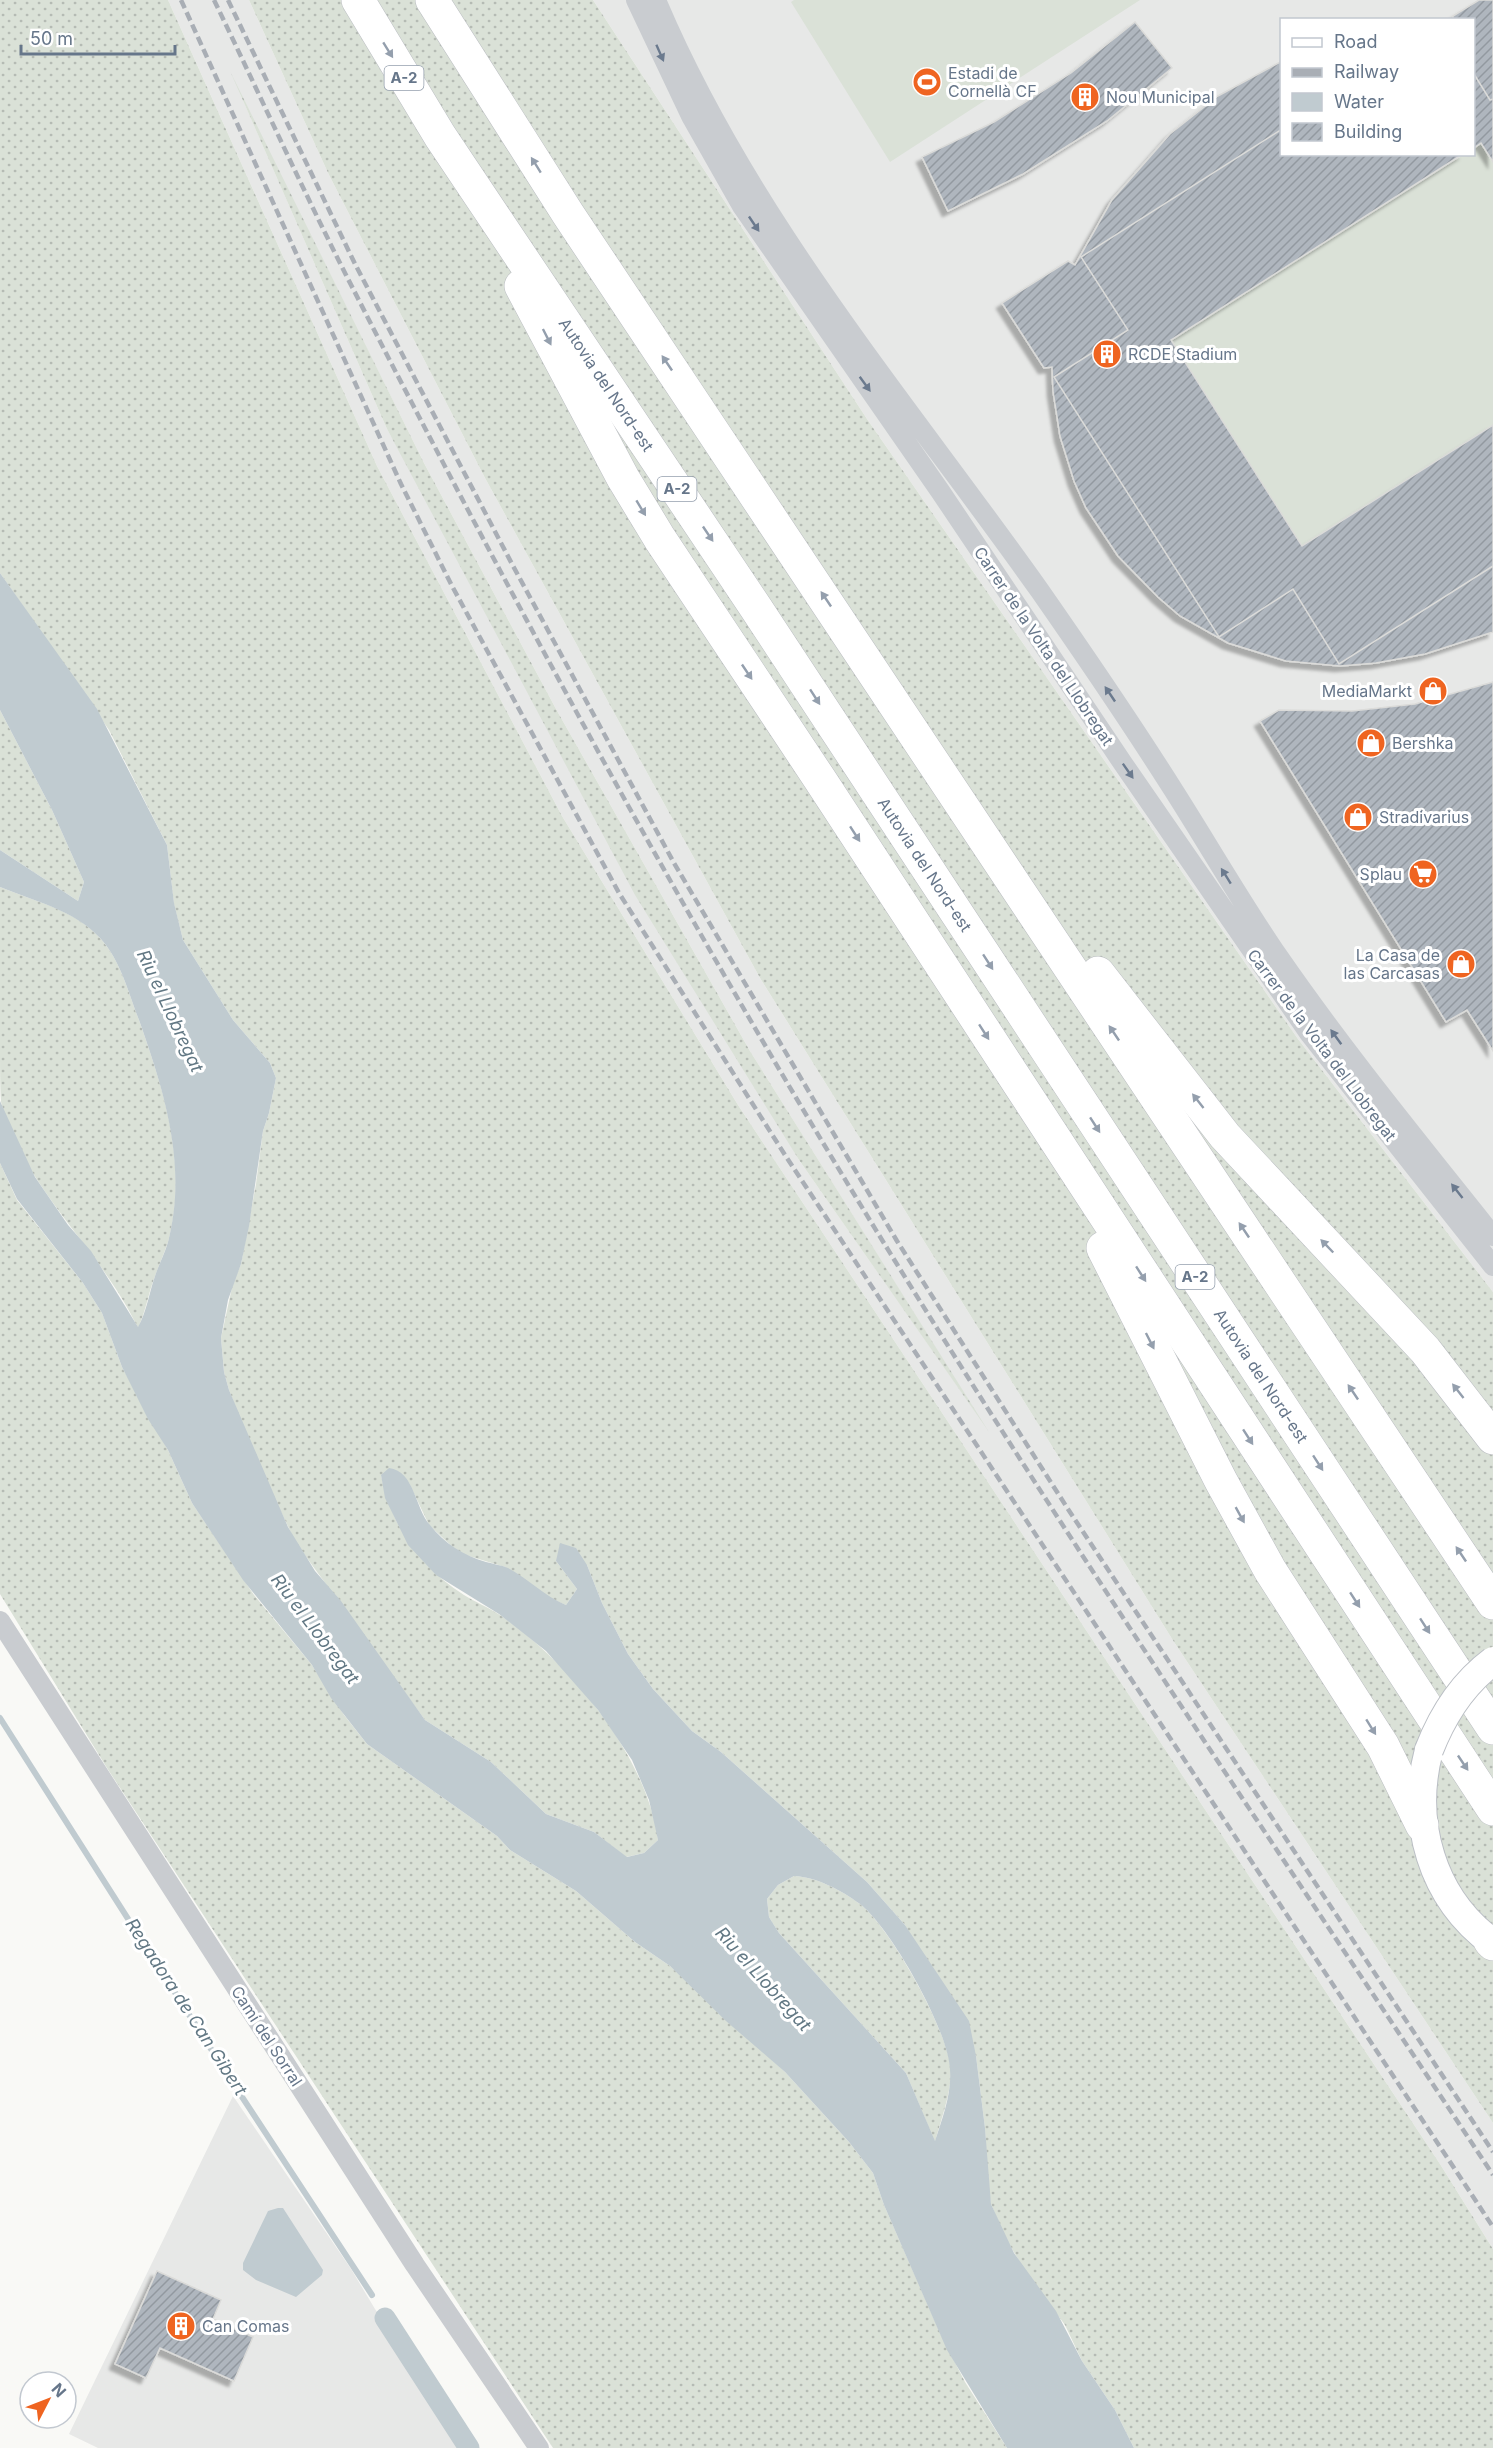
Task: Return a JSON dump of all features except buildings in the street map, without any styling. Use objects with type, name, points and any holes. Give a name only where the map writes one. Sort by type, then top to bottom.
[{"type":"highway","name":"Autovia del Nord-est","points":[[358,0],[453,154],[756,608],[1493,1728]]},
{"type":"highway","points":[[432,0],[568,214],[1493,1603]]},
{"type":"highway","points":[[453,154],[565,373],[660,540],[825,788],[1493,1809]]},
{"type":"highway","points":[[858,648],[1110,989],[1225,1136],[1425,1350],[1493,1438]]},
{"type":"highway","points":[[1029,1102],[1221,1481],[1270,1570],[1383,1746],[1422,1825]]},
{"type":"main road","points":[[1492,1943],[1452,1902],[1428,1852],[1422,1825],[1422,1787],[1429,1750],[1442,1720],[1459,1693],[1493,1661]]},
{"type":"street","name":"Carrer de la Volta del Llobregat","points":[[636,0],[686,107],[742,206],[940,491],[1124,765],[1309,1033],[1493,1266]]},
{"type":"street","name":"Carrer de la Volta del Llobregat","points":[[656,0],[710,114],[776,224],[953,475],[1050,607],[1151,757],[1278,956],[1340,1043],[1493,1236]]},
{"type":"street","name":"Camí del Sorral","points":[[0,1621],[415,2265],[538,2448]]},
{"type":"shaded area","points":[[0,0],[168,0],[377,466],[562,816],[738,1105],[1440,2164],[1493,2249],[1493,2448],[1134,2448],[1115,2410],[1082,2361],[1065,2325],[1024,2269],[1005,2237],[991,2204],[976,2056],[905,1925],[867,1882],[721,1752],[692,1731],[653,1689],[628,1654],[602,1603],[587,1565],[556,1561],[577,1589],[566,1605],[549,1598],[505,1567],[459,1553],[429,1525],[409,1483],[381,1475],[392,1512],[410,1544],[421,1558],[448,1584],[500,1615],[526,1634],[552,1658],[577,1684],[621,1744],[638,1776],[651,1808],[658,1840],[644,1853],[626,1857],[594,1832],[546,1814],[491,1762],[425,1720],[296,1543],[256,1460],[229,1390],[224,1372],[221,1338],[233,1283],[241,1264],[263,1131],[276,1078],[270,1063],[233,1020],[183,940],[174,904],[167,845],[109,730],[0,573]]},
{"type":"shaded area","points":[[168,0],[249,0],[329,175],[485,478],[760,978],[1174,1642],[1493,2123],[1493,2249],[1440,2164],[738,1105],[562,816],[377,466]],"holes":[[[238,89],[424,463],[556,709],[750,1051],[979,1417],[799,1160],[387,429]]]},
{"type":"shaded area","points":[[249,0],[593,0],[867,419],[1298,1039],[1493,1292],[1493,2123],[1174,1642],[760,978],[485,478],[329,175]]},
{"type":"shaded area","points":[[593,0],[1493,0],[1493,1292],[1298,1039],[867,419]]},
{"type":"shaded area","name":"Estadi de Cornellà CF","points":[[794,0],[1140,0],[890,162],[791,2]]},
{"type":"shaded area","points":[[230,71],[424,463],[556,709],[750,1051],[989,1432],[799,1160],[635,895],[387,429]]},
{"type":"shaded area","points":[[1481,143],[1493,162],[1493,425],[1302,546],[1171,340],[1461,156],[1475,156],[1475,147]]},
{"type":"shaded area","points":[[0,710],[52,810],[84,882],[78,901],[0,850]]},
{"type":"shaded area","points":[[0,887],[66,913],[90,928],[100,938],[123,977],[157,1074],[165,1101],[175,1157],[174,1214],[168,1242],[138,1328],[104,1271],[44,1191],[27,1163],[12,1133],[1,1102]]},
{"type":"shaded area","points":[[0,1163],[17,1200],[83,1283],[102,1313],[122,1367],[168,1450],[192,1503],[254,1595],[312,1665],[344,1715],[367,1744],[497,1836],[510,1850],[576,1891],[635,1942],[670,1966],[785,2072],[849,2142],[873,2173],[884,2205],[941,2335],[965,2382],[1007,2448],[553,2448],[107,1768],[0,1594]]},
{"type":"shaded area","points":[[794,1876],[828,1885],[860,1904],[887,1934],[916,1981],[940,2032],[951,2071],[948,2098],[935,2142],[906,2073],[779,1933],[769,1917],[767,1899],[778,1885]]},
{"type":"shaded area","points":[[233,2096],[471,2448],[98,2448],[69,2434],[71,2430],[78,2430],[78,2415]]},
{"type":"water","name":"Riu el Llobregat","points":[[0,573],[97,709],[167,845],[174,903],[183,940],[233,1020],[270,1063],[276,1078],[263,1131],[241,1264],[228,1300],[221,1338],[224,1372],[229,1390],[288,1527],[315,1571],[341,1601],[425,1720],[491,1762],[546,1814],[594,1832],[627,1857],[644,1853],[658,1840],[649,1800],[632,1760],[598,1710],[546,1651],[499,1614],[436,1575],[408,1545],[385,1498],[381,1475],[389,1468],[404,1476],[425,1518],[442,1538],[455,1548],[478,1559],[508,1568],[566,1605],[577,1589],[556,1561],[560,1543],[576,1548],[587,1565],[602,1603],[628,1654],[653,1689],[692,1731],[721,1752],[867,1882],[905,1925],[969,2021],[985,2128],[991,2204],[1014,2253],[1056,2311],[1082,2361],[1115,2410],[1134,2448],[1007,2448],[947,2350],[884,2205],[873,2173],[849,2142],[785,2072],[726,2021],[670,1966],[635,1942],[576,1891],[510,1850],[497,1836],[367,1744],[331,1698],[312,1665],[243,1580],[192,1503],[168,1450],[148,1419],[122,1367],[102,1313],[83,1283],[17,1199],[0,1163],[0,1101],[35,1177],[68,1225],[91,1251],[138,1327],[167,1246],[174,1213],[174,1157],[164,1101],[127,988],[119,967],[107,947],[90,928],[66,913],[0,887],[0,850],[78,901],[84,882],[52,810],[0,710]],"holes":[[[794,1876],[837,1889],[860,1904],[873,1916],[887,1935],[916,1981],[940,2031],[950,2070],[948,2097],[935,2141],[906,2073],[779,1933],[769,1917],[767,1899],[778,1885]]]},
{"type":"water","points":[[283,2208],[323,2270],[322,2275],[296,2297],[256,2280],[243,2270],[243,2263],[268,2211]]},
{"type":"waterway","name":"Regadora de Can Gibert","points":[[0,1718],[225,2071],[372,2295]]},
{"type":"waterway","name":"Regadora de Can Gibert","points":[[385,2318],[469,2448]]},
{"type":"railway","points":[[181,0],[401,484],[452,586],[619,893],[785,1155],[1493,2227]]},
{"type":"railway","points":[[214,0],[329,241],[476,525],[610,774],[750,1019],[895,1261],[1041,1492],[1493,2175]]},
{"type":"railway","points":[[228,0],[355,264],[512,564],[674,863],[897,1241],[1066,1506],[1493,2152]]},
{"type":"place","name":"Estadi de Cornellà CF","points":[[927,82]]},
{"type":"place","name":"Nou Municipal","points":[[1085,97]]},
{"type":"place","name":"RCDE Stadium","points":[[1107,354]]},
{"type":"place","name":"MediaMarkt","points":[[1433,691]]},
{"type":"place","name":"Bershka","points":[[1371,743]]},
{"type":"place","name":"Stradivarius","points":[[1358,817]]},
{"type":"place","name":"Splau","points":[[1423,874]]},
{"type":"place","name":"La Casa de las Carcasas","points":[[1461,964]]},
{"type":"place","name":"Can Comas","points":[[181,2326]]}]
